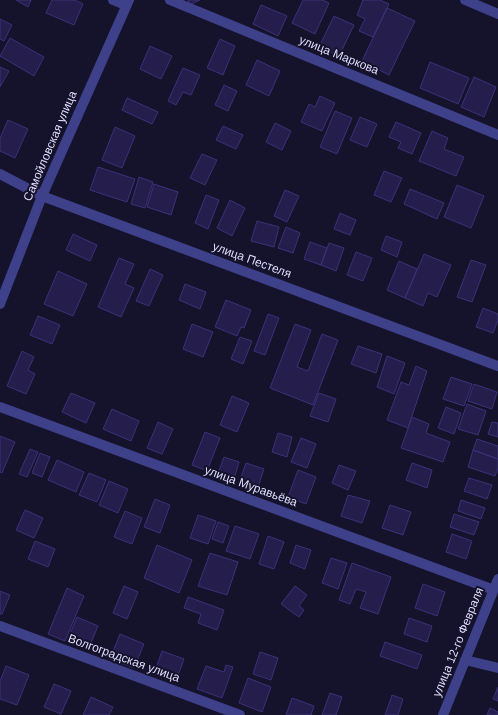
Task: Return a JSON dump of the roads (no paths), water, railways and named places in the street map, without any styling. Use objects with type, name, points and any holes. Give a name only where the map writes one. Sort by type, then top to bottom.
[{"type":"street","points":[[113,0],[127,3]]},
{"type":"street","name":"улица Маркова","points":[[170,0],[498,135]]},
{"type":"street","points":[[464,0],[498,14]]},
{"type":"street","name":"Самойловская улица","points":[[0,304],[42,196],[127,3]]},
{"type":"street","name":"улица Пестеля","points":[[0,174],[42,196],[498,366]]},
{"type":"street","name":"улица Муравьёва","points":[[0,407],[494,590]]},
{"type":"street","name":"улица 12-го Февраля","points":[[443,715],[498,579]]},
{"type":"street","name":"Волгоградская улица","points":[[0,626],[240,715]]},
{"type":"street","points":[[465,660],[498,668]]}]
